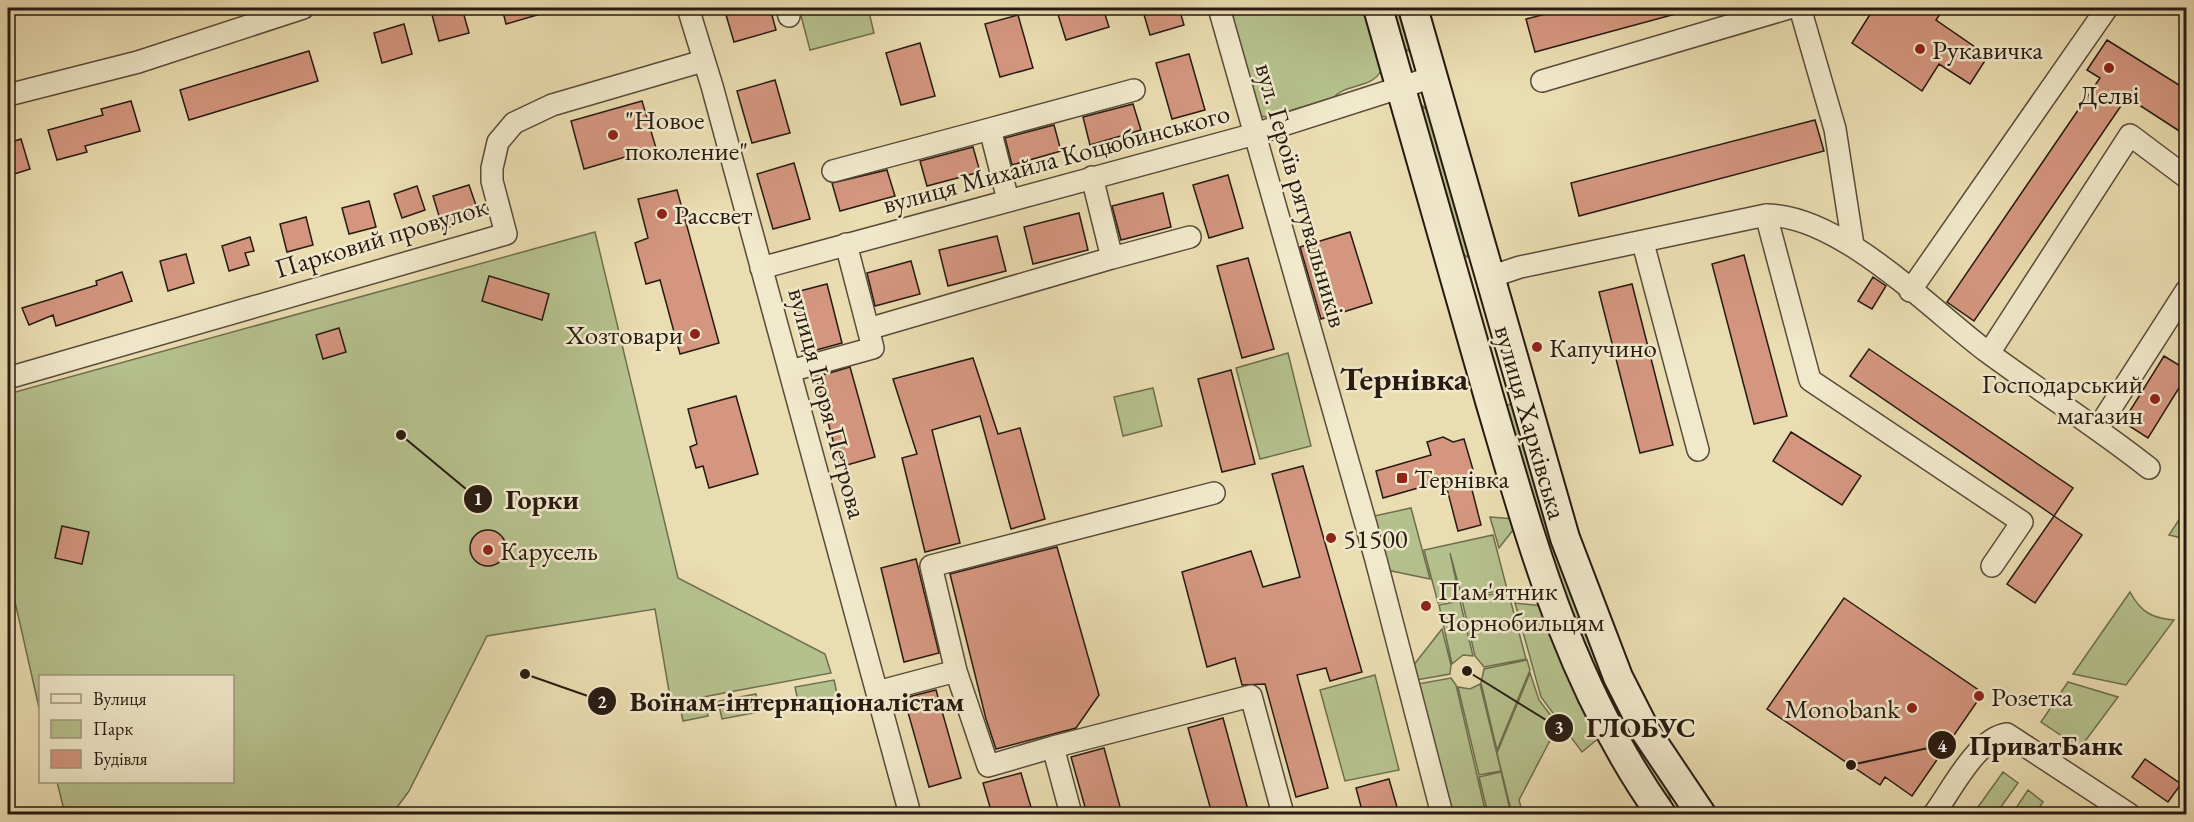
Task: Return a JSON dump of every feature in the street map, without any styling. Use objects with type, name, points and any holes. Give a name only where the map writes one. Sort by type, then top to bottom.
[{"type":"street","points":[[8,95],[138,62],[303,8]]},
{"type":"street","name":"вулиця Ігоря Петрова","points":[[688,8],[762,268],[910,814]]},
{"type":"street","name":"вул. Героїв рятувальників","points":[[1219,8],[1376,560],[1442,814]]},
{"type":"street","name":"вулиця Харківська","points":[[1378,8],[1534,552],[1586,689],[1614,742],[1661,814]]},
{"type":"street","name":"вулиця Харківська","points":[[1413,8],[1522,396],[1565,538],[1618,677],[1646,732],[1701,814]]},
{"type":"street","points":[[1542,81],[1789,8]]},
{"type":"street","points":[[1800,8],[1835,129],[1853,245]]},
{"type":"street","points":[[1910,291],[2107,8]]},
{"type":"street","name":"Парковий провулок","points":[[8,378],[506,234],[492,182],[492,168],[498,142],[514,123],[552,105],[703,61]]},
{"type":"street","name":"вулиця Михайла Коцюбинського","points":[[762,268],[1255,134],[1433,77]]},
{"type":"street","points":[[833,171],[1134,90]]},
{"type":"street","points":[[990,129],[1008,200]]},
{"type":"street","points":[[1989,353],[2130,135],[2187,177]]},
{"type":"street","points":[[1092,177],[1112,258]]},
{"type":"street","points":[[1766,215],[1810,380],[2022,522],[1992,566]]},
{"type":"street","points":[[1457,287],[1520,267],[1643,243],[1766,215],[1783,215],[1800,219],[1853,245],[1989,353],[2098,428],[2149,468]]},
{"type":"street","points":[[868,329],[1190,237]]},
{"type":"street","points":[[1643,243],[1698,450]]},
{"type":"street","points":[[790,371],[873,348],[846,244]]},
{"type":"street","points":[[2098,428],[2187,291]]},
{"type":"street","points":[[1491,405],[1522,396]]},
{"type":"street","points":[[1214,492],[932,566],[956,671],[988,766],[1251,696],[1283,814]]},
{"type":"street","points":[[877,692],[956,671]]},
{"type":"street","points":[[1934,814],[1979,750],[1995,736],[2007,734],[2129,814]]},
{"type":"street","points":[[1053,747],[1071,814]]},
{"type":"green space","points":[[799,8],[868,8],[874,33],[810,50]]},
{"type":"green space","points":[[1227,8],[1367,8],[1381,71],[1371,81],[1338,93],[1333,98],[1269,117],[1258,116]]},
{"type":"green space","points":[[1391,8],[1402,8],[1411,42],[1408,51],[1401,45]]},
{"type":"green space","points":[[1423,106],[1432,115],[1470,248],[1467,257],[1459,251],[1422,117]]},
{"type":"green space","points":[[595,232],[678,578],[825,654],[831,673],[671,703],[655,609],[487,636],[409,791],[392,814],[65,814],[57,783],[234,783],[234,675],[39,675],[39,708],[8,571],[8,394]]},
{"type":"green space","points":[[1288,353],[1311,446],[1260,459],[1236,368]]},
{"type":"green space","points":[[1153,388],[1162,426],[1123,436],[1114,397]]},
{"type":"green space","points":[[1511,404],[1516,411],[1581,617],[1572,620],[1545,543],[1505,406]]},
{"type":"green space","points":[[1411,508],[1430,579],[1387,570],[1374,516]]},
{"type":"green space","points":[[2186,509],[2186,539],[2169,535]]},
{"type":"green space","points":[[1490,517],[1515,519],[1517,525],[1499,548]]},
{"type":"green space","points":[[1493,535],[1507,589],[1462,598],[1450,553],[1460,599],[1438,603],[1424,550]]},
{"type":"green space","points":[[1508,591],[1526,659],[1484,667],[1475,656],[1462,600]]},
{"type":"green space","points":[[2130,592],[2138,605],[2148,613],[2159,618],[2174,620],[2126,685],[2073,674]]},
{"type":"green space","points":[[1460,601],[1473,656],[1463,655],[1452,664],[1439,605]]},
{"type":"green space","points":[[1515,603],[1543,606],[1600,737],[1582,752],[1541,697]]},
{"type":"green space","points":[[1582,619],[1667,787],[1671,802],[1642,765],[1616,717],[1573,622]]},
{"type":"green space","points":[[1442,629],[1451,665],[1450,674],[1411,681],[1409,671]]},
{"type":"green space","points":[[1527,660],[1530,670],[1497,750],[1481,683],[1484,669]]},
{"type":"green space","points":[[1530,673],[1539,700],[1558,725],[1519,800],[1523,814],[1512,814],[1497,753]]},
{"type":"green space","points":[[1375,675],[1399,770],[1345,781],[1320,690]]},
{"type":"green space","points":[[1451,678],[1456,685],[1486,814],[1445,814],[1412,685]]},
{"type":"green space","points":[[834,680],[838,698],[799,706],[795,687]]},
{"type":"green space","points":[[2068,682],[2118,697],[2080,748],[2041,722]]},
{"type":"green space","points":[[1480,684],[1501,771],[1479,775],[1458,687],[1470,689]]},
{"type":"green space","points":[[756,694],[759,712],[722,719],[718,701]]},
{"type":"green space","points":[[706,706],[708,716],[683,721],[681,711]]},
{"type":"green space","points":[[1501,772],[1511,814],[1488,814],[1479,777]]},
{"type":"green space","points":[[2003,772],[2018,783],[1996,814],[1973,814]]},
{"type":"green space","points":[[2028,790],[2043,802],[2035,814],[2012,814]]},
{"type":"building","points":[[462,8],[469,33],[439,41],[431,11]]},
{"type":"building","points":[[502,8],[550,8],[551,11],[506,24]]},
{"type":"building","points":[[724,8],[770,8],[776,30],[734,42]]},
{"type":"building","points":[[1056,8],[1103,8],[1109,27],[1066,40]]},
{"type":"building","points":[[1142,8],[1179,8],[1184,25],[1150,35]]},
{"type":"building","points":[[1569,8],[1682,8],[1683,12],[1535,52],[1526,19]]},
{"type":"building","name":"Рукавичка","points":[[1874,8],[1944,8],[1936,20],[1988,56],[1970,84],[1939,64],[1922,91],[1852,43]]},
{"type":"building","points":[[1018,15],[1033,68],[1000,77],[985,24]]},
{"type":"building","points":[[404,24],[412,54],[382,63],[374,33]]},
{"type":"building","points":[[2107,40],[2187,90],[2187,136],[2127,97],[1974,321],[1947,302],[2100,78],[2087,70]]},
{"type":"building","points":[[920,43],[935,96],[901,105],[886,53]]},
{"type":"building","points":[[309,51],[318,81],[189,120],[180,90]]},
{"type":"building","points":[[1189,54],[1205,110],[1172,119],[1156,63]]},
{"type":"building","points":[[775,80],[790,133],[752,143],[737,91]]},
{"type":"building","points":[[131,101],[140,131],[85,146],[87,152],[57,160],[48,130],[103,115],[101,109]]},
{"type":"building","name":"\"Новое поколение\"","points":[[642,101],[656,148],[584,169],[571,121]]},
{"type":"building","points":[[1133,104],[1141,130],[1090,145],[1083,117]]},
{"type":"building","points":[[1815,120],[1824,151],[1579,216],[1571,183]]},
{"type":"building","points":[[1054,125],[1061,151],[1012,165],[1005,138]]},
{"type":"building","points":[[21,139],[30,169],[8,176],[8,143]]},
{"type":"building","points":[[973,147],[980,172],[927,186],[920,161]]},
{"type":"building","points":[[794,163],[810,219],[773,229],[757,174]]},
{"type":"building","points":[[887,170],[895,196],[840,211],[832,183]]},
{"type":"building","points":[[1228,175],[1243,228],[1209,238],[1193,185]]},
{"type":"building","points":[[469,185],[480,217],[443,229],[433,196]]},
{"type":"building","points":[[417,186],[425,210],[402,218],[394,194]]},
{"type":"building","points":[[677,190],[719,343],[680,354],[660,280],[646,284],[635,243],[648,238],[638,199]]},
{"type":"building","points":[[1163,193],[1171,227],[1121,240],[1112,206]]},
{"type":"building","points":[[369,201],[376,227],[349,234],[342,208]]},
{"type":"building","points":[[1079,213],[1088,250],[1033,264],[1024,227]]},
{"type":"building","points":[[306,217],[313,245],[287,252],[280,224]]},
{"type":"building","points":[[1350,232],[1372,303],[1321,319],[1300,247]]},
{"type":"building","points":[[997,236],[1006,271],[948,286],[939,250]]},
{"type":"building","points":[[250,237],[254,251],[245,253],[249,265],[229,271],[222,246]]},
{"type":"building","points":[[186,254],[194,283],[168,291],[160,261]]},
{"type":"building","points":[[1744,255],[1787,416],[1754,424],[1712,264]]},
{"type":"building","points":[[1248,258],[1274,349],[1242,358],[1217,266]]},
{"type":"building","points":[[911,261],[920,294],[875,306],[867,273]]},
{"type":"building","points":[[122,272],[132,301],[56,326],[53,315],[29,325],[22,308],[97,285],[96,281]]},
{"type":"building","points":[[489,276],[549,294],[542,320],[482,301]]},
{"type":"building","points":[[1873,277],[1886,286],[1872,309],[1858,301]]},
{"type":"building","points":[[827,284],[842,343],[809,352],[792,293]]},
{"type":"building","points":[[1632,284],[1673,445],[1640,453],[1599,292]]},
{"type":"building","points":[[339,328],[346,352],[323,359],[316,335]]},
{"type":"building","points":[[1869,349],[2073,488],[2054,516],[1850,376]]},
{"type":"building","name":"Господарський магазин","points":[[2164,356],[2187,370],[2187,375],[2148,438],[2123,422]]},
{"type":"building","points":[[973,358],[998,434],[1020,428],[1045,519],[1011,529],[980,416],[932,430],[960,543],[925,552],[902,458],[917,454],[893,379]]},
{"type":"building","points":[[850,367],[875,457],[840,467],[816,377]]},
{"type":"building","points":[[1231,370],[1255,464],[1222,472],[1198,379]]},
{"type":"building","points":[[736,396],[758,474],[709,488],[703,466],[696,468],[690,447],[697,444],[688,409]]},
{"type":"building","points":[[1791,432],[1861,476],[1842,505],[1773,461]]},
{"type":"building","points":[[1443,437],[1453,442],[1464,439],[1476,480],[1470,482],[1481,525],[1458,531],[1447,489],[1442,491],[1439,482],[1383,498],[1376,471],[1431,455],[1427,442]]},
{"type":"building","points":[[1303,466],[1362,672],[1330,681],[1326,668],[1297,675],[1328,788],[1296,797],[1265,684],[1242,685],[1235,658],[1207,667],[1182,572],[1251,551],[1263,587],[1300,577],[1272,474]]},
{"type":"building","points":[[2054,516],[2082,535],[2035,603],[2007,584]]},
{"type":"building","points":[[62,526],[89,532],[82,564],[55,558]]},
{"type":"building","name":"Карусель","points":[[488,530],[501,535],[506,548],[501,561],[488,566],[475,561],[470,548],[475,535]]},
{"type":"building","points":[[1057,547],[1099,695],[1076,728],[996,749],[986,719],[950,574]]},
{"type":"building","points":[[916,559],[939,653],[904,662],[881,568]]},
{"type":"building","points":[[1844,598],[1983,693],[1912,796],[1885,777],[1880,785],[1767,709]]},
{"type":"building","points":[[936,690],[961,778],[929,787],[904,698]]},
{"type":"building","points":[[1223,718],[1248,810],[1233,814],[1212,814],[1188,728]]},
{"type":"building","points":[[1104,748],[1122,814],[1087,814],[1071,757]]},
{"type":"building","points":[[2145,759],[2181,784],[2168,802],[2132,777]]},
{"type":"building","points":[[1021,773],[1033,814],[992,814],[983,783]]},
{"type":"building","points":[[1389,779],[1399,814],[1363,814],[1356,788]]},
{"type":"place","name":"Рукавичка","points":[[1920,49]]},
{"type":"place","name":"Делві","points":[[2109,68]]},
{"type":"place","name":"\"Новое поколение\"","points":[[613,135]]},
{"type":"place","name":"Рассвет","points":[[662,214]]},
{"type":"place","name":"Хозтовари","points":[[695,334]]},
{"type":"place","name":"Капучино","points":[[1537,347]]},
{"type":"place","name":"Господарський магазин","points":[[2155,399]]},
{"type":"place","name":"Горки","points":[[401,435]]},
{"type":"place","name":"Тернівка","points":[[1402,478]]},
{"type":"place","name":"51500","points":[[1331,538]]},
{"type":"place","name":"Карусель","points":[[488,550]]},
{"type":"place","name":"Пам'ятник Чорнобильцям","points":[[1426,606]]},
{"type":"place","name":"ГЛОБУС","points":[[1467,671]]},
{"type":"place","name":"Воїнам-інтернаціоналістам","points":[[525,674]]},
{"type":"place","name":"Розетка","points":[[1979,696]]},
{"type":"place","name":"Monobank","points":[[1912,708]]},
{"type":"place","name":"ПриватБанк","points":[[1851,765]]},
{"type":"district","name":"Тернівка","points":[[1404,378]]}]
